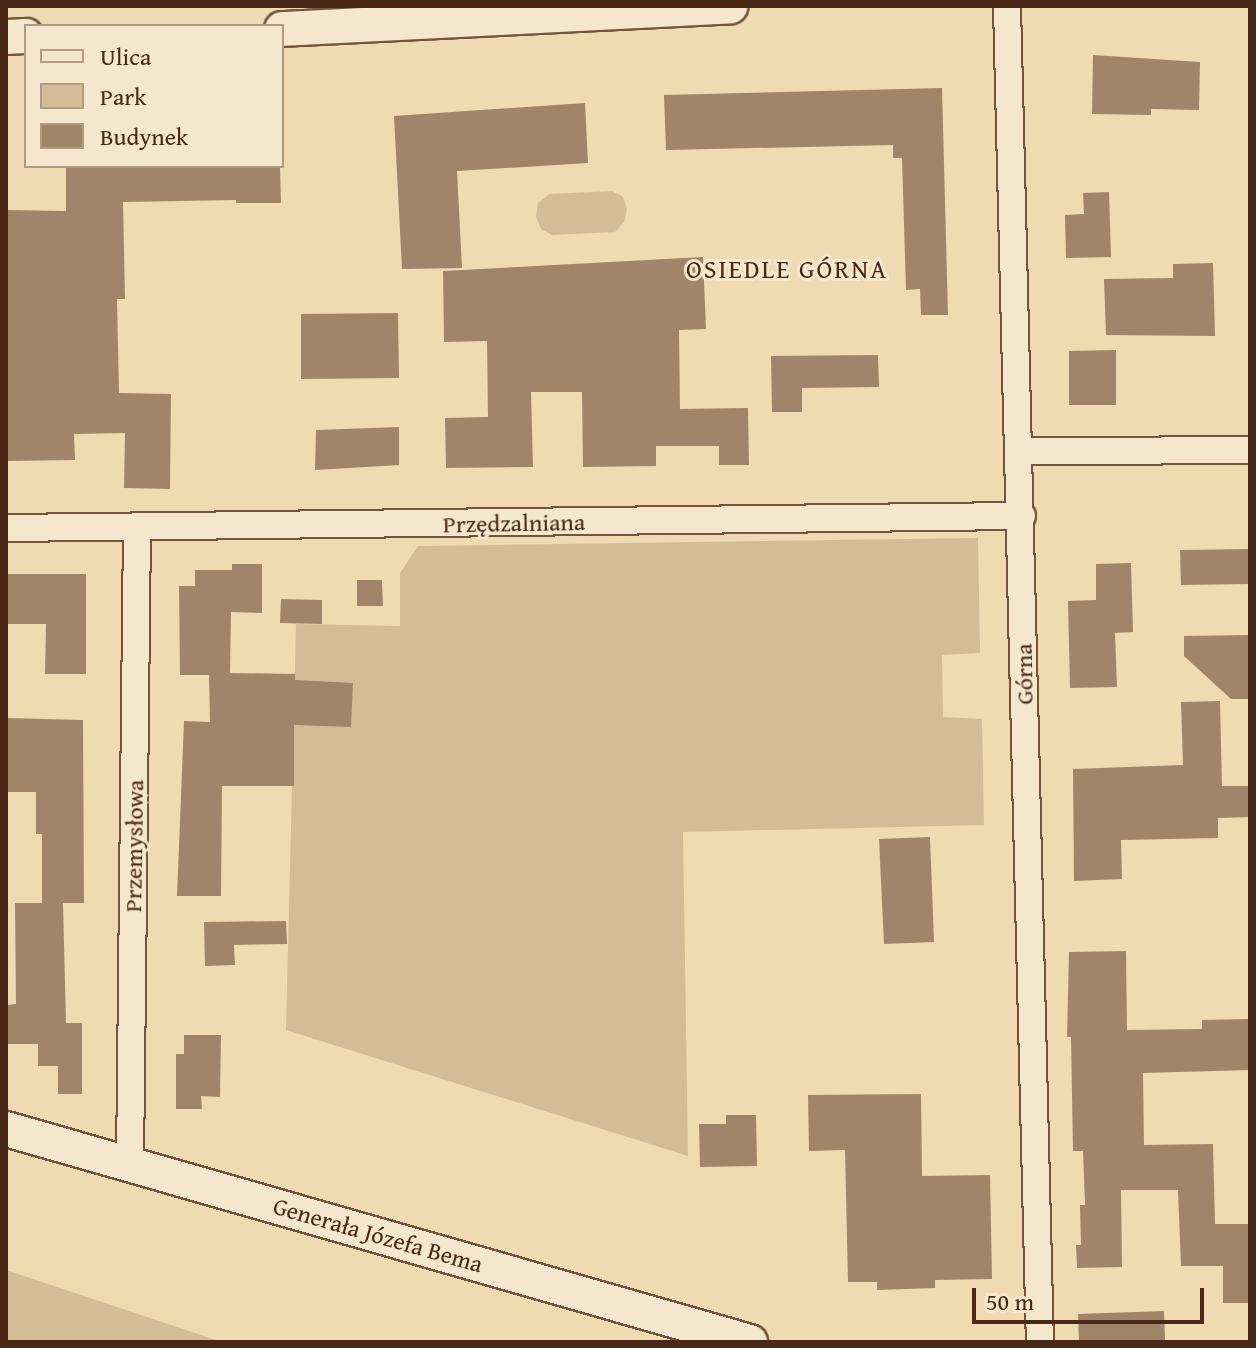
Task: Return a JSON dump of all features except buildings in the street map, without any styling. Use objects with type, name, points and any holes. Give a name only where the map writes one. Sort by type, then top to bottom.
[{"type":"street","points":[[284,29],[730,6]]},
{"type":"street","name":"Górna","points":[[1007,6],[1022,516],[1040,1342]]},
{"type":"street","points":[[1020,451],[1250,450]]},
{"type":"street","name":"Przędzalniana","points":[[6,528],[1022,516]]},
{"type":"street","name":"Przemysłowa","points":[[130,1164],[137,527]]},
{"type":"street","name":"Generała Józefa Bema","points":[[6,1129],[750,1342]]},
{"type":"green space","points":[[612,191],[623,197],[627,209],[624,222],[615,232],[552,235],[541,229],[536,217],[538,203],[550,194]]},
{"type":"green space","points":[[978,538],[980,653],[942,655],[943,717],[982,719],[984,825],[683,832],[688,1156],[286,1030],[296,624],[400,626],[400,573],[418,546]]},
{"type":"green space","points":[[6,1270],[222,1342],[6,1342]]},
{"type":"district","name":"OSIEDLE GÓRNA","points":[[787,269]]}]
